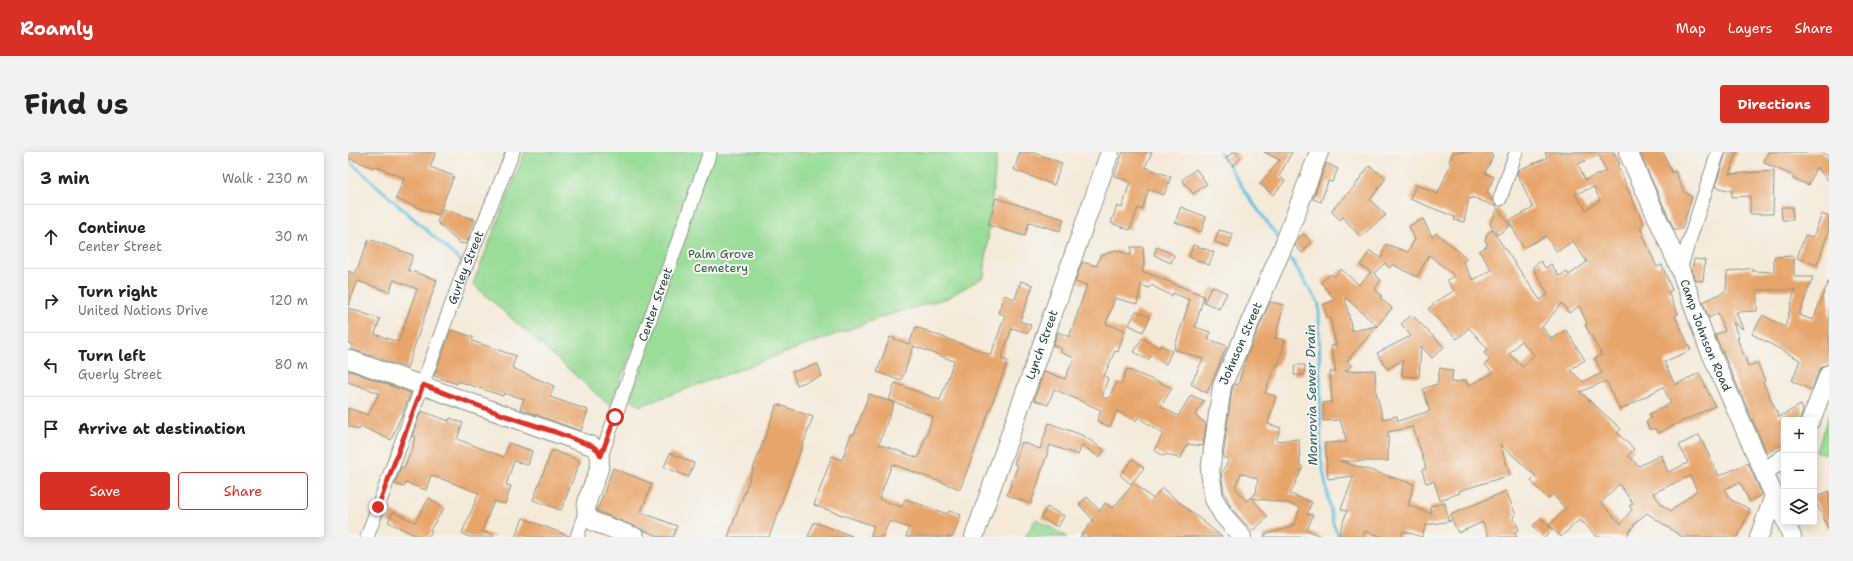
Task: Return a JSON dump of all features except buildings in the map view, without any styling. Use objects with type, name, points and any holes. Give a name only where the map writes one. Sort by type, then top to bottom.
[{"type":"street","name":"Gurley Street","points":[[367,537],[463,273],[513,152]]},
{"type":"street","name":"Center Street","points":[[601,456],[710,152]]},
{"type":"street","name":"Lynch Street","points":[[974,537],[1110,152]]},
{"type":"street","name":"Johnson Street","points":[[1242,537],[1223,515],[1214,499],[1210,471],[1222,386],[1283,247],[1320,152]]},
{"type":"street","points":[[1500,199],[1516,152]]},
{"type":"street","name":"Camp Johnson Road","points":[[1628,152],[1680,269],[1707,344],[1781,511]]},
{"type":"street","points":[[1680,269],[1718,152]]},
{"type":"street","points":[[348,359],[506,416],[555,432],[592,446],[598,450],[601,456],[601,462],[577,537]]},
{"type":"street","points":[[1812,417],[1829,374]]},
{"type":"street","points":[[1764,472],[1781,460]]},
{"type":"street","points":[[1759,537],[1774,496]]},
{"type":"street","points":[[586,510],[587,516],[594,522],[635,537]]},
{"type":"street","points":[[1787,525],[1792,537]]},
{"type":"green space","name":"Palm Grove Cemetery","points":[[525,152],[997,152],[984,277],[947,298],[888,315],[640,406],[630,398],[643,365],[645,338],[638,335],[610,406],[473,284]]},
{"type":"green space","points":[[1829,415],[1829,455],[1817,451]]},
{"type":"green space","points":[[1036,519],[1067,537],[1025,537]]},
{"type":"waterway","name":"Monrovia Sewer Drain","points":[[1220,152],[1250,199],[1278,237]]},
{"type":"waterway","points":[[348,160],[463,263]]},
{"type":"waterway","name":"Monrovia Sewer Drain","points":[[1291,259],[1319,304],[1321,459],[1333,523],[1339,537]]},
{"type":"route","points":[[378,507],[423,385],[592,446],[598,450],[601,456],[615,417]]}]
